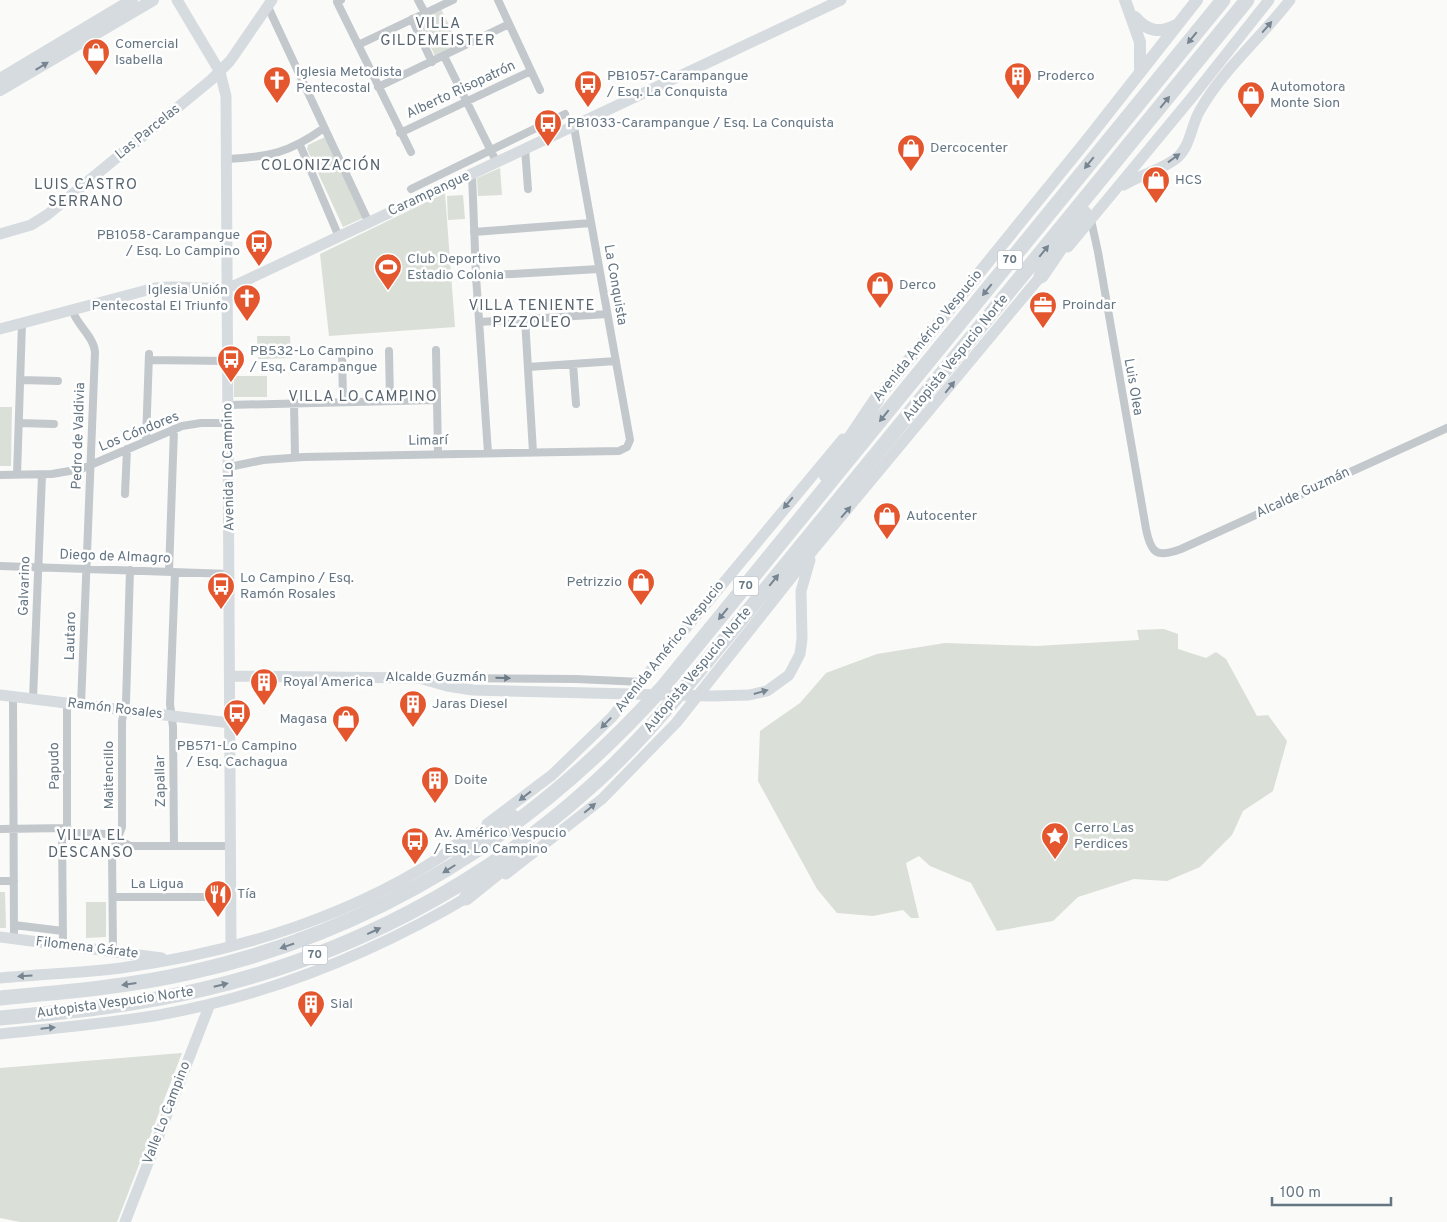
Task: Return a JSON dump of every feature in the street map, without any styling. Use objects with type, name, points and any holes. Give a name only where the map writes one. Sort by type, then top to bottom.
[{"type":"highway","name":"Autopista Vespucio Norte","points":[[0,998],[169,977],[240,960],[303,940],[363,915],[437,877],[512,827],[573,778],[617,736],[663,687],[1223,0]]},
{"type":"highway","name":"Autopista Vespucio Norte","points":[[0,1018],[115,1005],[188,993],[252,977],[319,954],[390,923],[447,892],[521,843],[589,789],[640,739],[699,671],[1247,0]]},
{"type":"highway","points":[[1041,276],[1070,236],[1123,154]]},
{"type":"highway","points":[[798,522],[829,470],[876,400]]},
{"type":"highway","points":[[452,849],[520,813],[573,778]]},
{"type":"highway","points":[[466,898],[548,832],[589,789]]},
{"type":"main road","points":[[0,79],[132,0]]},
{"type":"main road","points":[[0,90],[153,0]]},
{"type":"main road","name":"Avenida Lo Campino","points":[[177,0],[220,72],[226,96],[231,946]]},
{"type":"main road","name":"Carampangue","points":[[0,329],[163,287],[227,288],[574,127],[841,0]]},
{"type":"main road","name":"Avenida Américo Vespucio","points":[[1178,23],[1191,0]]},
{"type":"main road","name":"Avenida Américo Vespucio","points":[[0,978],[103,970],[174,959],[231,946],[299,924],[359,900],[422,868],[452,849],[552,774],[603,727],[642,682],[761,536],[876,400],[1197,0]]},
{"type":"main road","points":[[0,1034],[117,1021],[210,1004],[291,980],[349,958],[413,928],[508,873],[557,836],[602,799],[644,759],[681,717],[814,549],[1041,276],[1116,190],[1269,0]]},
{"type":"main road","points":[[1116,190],[1180,154],[1186,145],[1196,118],[1210,95],[1290,0]]},
{"type":"main road","name":"Las Parcelas","points":[[0,234],[30,225],[47,215],[220,72],[270,3]]},
{"type":"main road","points":[[1126,3],[1142,25],[1150,30],[1165,30],[1178,23]]},
{"type":"main road","points":[[1126,3],[1140,42],[1140,73]]},
{"type":"main road","points":[[419,678],[466,689],[712,696],[762,693],[778,685],[792,672],[802,644],[801,591],[814,549]]},
{"type":"main road","name":"Alcalde Guzmán","points":[[230,676],[419,678]]},
{"type":"main road","name":"Ramón Rosales","points":[[0,695],[230,723]]},
{"type":"main road","name":"Filomena Gárate","points":[[0,937],[174,959]]},
{"type":"main road","name":"Valle Lo Campino","points":[[125,1222],[210,1004]]},
{"type":"street","points":[[418,0],[425,13]]},
{"type":"street","points":[[358,45],[453,0]]},
{"type":"street","points":[[498,0],[540,90]]},
{"type":"street","points":[[339,1],[378,88],[411,152]]},
{"type":"street","points":[[270,3],[324,128],[369,223]]},
{"type":"street","points":[[412,19],[432,62]]},
{"type":"street","points":[[378,88],[509,24]]},
{"type":"street","points":[[444,56],[497,163]]},
{"type":"street","name":"Alberto Risopatrón","points":[[400,133],[531,71]]},
{"type":"street","name":"Carampangue","points":[[411,189],[565,114]]},
{"type":"street","name":"La Conquista","points":[[574,127],[630,440],[628,447]]},
{"type":"street","points":[[226,158],[260,157],[300,145],[324,128]]},
{"type":"street","points":[[300,145],[339,237]]},
{"type":"street","points":[[526,149],[528,189]]},
{"type":"street","points":[[472,174],[476,276],[488,453]]},
{"type":"street","name":"Luis Olea","points":[[1091,220],[1146,529],[1150,545],[1158,554]]},
{"type":"street","points":[[474,232],[591,224]]},
{"type":"street","points":[[476,276],[599,269]]},
{"type":"street","name":"Pedro de Valdivia","points":[[72,310],[94,349],[86,569]]},
{"type":"street","points":[[479,322],[607,314]]},
{"type":"street","points":[[525,319],[533,452]]},
{"type":"street","points":[[17,475],[22,323]]},
{"type":"street","points":[[436,350],[438,454]]},
{"type":"street","points":[[342,351],[343,401]]},
{"type":"street","points":[[390,351],[390,400]]},
{"type":"street","points":[[146,440],[149,357],[228,361]]},
{"type":"street","points":[[528,367],[616,361]]},
{"type":"street","points":[[573,364],[576,404]]},
{"type":"street","points":[[20,380],[58,381]]},
{"type":"street","points":[[228,405],[437,400]]},
{"type":"street","points":[[294,402],[296,457]]},
{"type":"street","points":[[19,422],[54,424]]},
{"type":"street","name":"Los Cóndores","points":[[0,475],[63,473],[90,466],[174,429],[201,423],[228,423]]},
{"type":"street","name":"Alcalde Guzmán","points":[[1158,554],[1181,550],[1447,428]]},
{"type":"street","name":"Zapallar","points":[[174,429],[170,704],[174,846]]},
{"type":"street","name":"Limarí","points":[[229,467],[263,460],[296,457],[619,451],[628,447]]},
{"type":"street","points":[[126,494],[127,449]]},
{"type":"street","name":"Galvarino","points":[[33,699],[42,475]]},
{"type":"street","name":"Diego de Almagro","points":[[0,566],[230,574]]},
{"type":"street","name":"Lautaro","points":[[81,705],[86,569]]},
{"type":"street","name":"Maitencillo","points":[[113,952],[112,853],[122,828],[122,721],[130,570]]},
{"type":"street","name":"Alcalde Guzmán","points":[[419,678],[576,679],[642,682]]},
{"type":"street","points":[[13,696],[14,938]]},
{"type":"street","name":"Papudo","points":[[63,945],[67,703]]},
{"type":"street","points":[[0,829],[64,828],[73,833],[106,833],[130,846],[231,846]]},
{"type":"street","points":[[0,881],[14,881]]},
{"type":"street","name":"La Ligua","points":[[113,897],[231,897]]},
{"type":"street","points":[[14,925],[63,930]]},
{"type":"shaded area","points":[[441,9],[459,45],[435,56],[418,20]]},
{"type":"shaded area","points":[[325,137],[363,218],[343,227],[307,149],[308,145]]},
{"type":"shaded area","points":[[500,168],[502,195],[478,196],[477,178]]},
{"type":"shaded area","name":"Club Deportivo Estadio Colonia","points":[[445,193],[455,327],[329,336],[320,254]]},
{"type":"shaded area","points":[[463,195],[465,219],[448,220],[447,196]]},
{"type":"shaded area","points":[[257,336],[290,336],[291,358],[258,359]]},
{"type":"shaded area","points":[[234,376],[267,376],[267,397],[234,397]]},
{"type":"shaded area","points":[[0,407],[12,407],[11,466],[0,466]]},
{"type":"shaded area","points":[[1164,629],[1178,634],[1178,649],[1206,658],[1216,652],[1226,659],[1257,716],[1268,715],[1287,741],[1273,791],[1243,811],[1232,835],[1200,867],[1167,881],[1134,879],[1078,897],[1053,921],[997,931],[971,883],[930,866],[919,856],[906,863],[919,918],[911,918],[903,910],[873,916],[837,913],[817,889],[758,781],[760,731],[800,703],[826,673],[877,654],[945,643],[1036,646],[1139,640],[1137,630]]},
{"type":"shaded area","points":[[0,892],[5,892],[6,928],[0,928]]},
{"type":"shaded area","points":[[86,902],[106,902],[106,937],[86,938]]},
{"type":"shaded area","points":[[182,1053],[117,1222],[20,1222],[0,1218],[0,1068]]},
{"type":"place","name":"Comercial Isabella","points":[[96,76]]},
{"type":"place","name":"Proderco","points":[[1018,100]]},
{"type":"place","name":"Iglesia Metodista Pentecostal","points":[[277,104]]},
{"type":"place","name":"PB1057-Carampangue / Esq. La Conquista","points":[[588,108]]},
{"type":"place","name":"Automotora Monte Sion","points":[[1251,119]]},
{"type":"place","name":"PB1033-Carampangue / Esq. La Conquista","points":[[548,147]]},
{"type":"place","name":"Dercocenter","points":[[911,172]]},
{"type":"place","name":"HCS","points":[[1156,204]]},
{"type":"place","name":"PB1058-Carampangue / Esq. Lo Campino","points":[[259,267]]},
{"type":"place","name":"Club Deportivo Estadio Colonia","points":[[388,291]]},
{"type":"place","name":"Derco","points":[[880,309]]},
{"type":"place","name":"Iglesia Unión Pentecostal El Triunfo","points":[[247,322]]},
{"type":"place","name":"Proindar","points":[[1043,329]]},
{"type":"place","name":"PB532-Lo Campino / Esq. Carampangue","points":[[231,383]]},
{"type":"place","name":"Autocenter","points":[[887,540]]},
{"type":"place","name":"Petrizzio","points":[[641,606]]},
{"type":"place","name":"Lo Campino / Esq. Ramón Rosales","points":[[221,610]]},
{"type":"place","name":"Royal America","points":[[264,706]]},
{"type":"place","name":"Jaras Diesel","points":[[413,728]]},
{"type":"place","name":"PB571-Lo Campino / Esq. Cachagua","points":[[237,737]]},
{"type":"place","name":"Magasa","points":[[346,743]]},
{"type":"place","name":"Doite","points":[[435,804]]},
{"type":"place","name":"Cerro Las Perdices","points":[[1055,860]]},
{"type":"place","name":"Av. Américo Vespucio / Esq. Lo Campino","points":[[415,865]]},
{"type":"place","name":"Tía","points":[[218,918]]},
{"type":"place","name":"Sial","points":[[311,1028]]},
{"type":"district","name":"VILLA GILDEMEISTER","points":[[438,32]]},
{"type":"district","name":"COLONIZACIÓN","points":[[321,166]]},
{"type":"district","name":"LUIS CASTRO SERRANO","points":[[86,194]]},
{"type":"district","name":"VILLA TENIENTE PIZZOLEO","points":[[532,314]]},
{"type":"district","name":"VILLA LO CAMPINO","points":[[363,397]]},
{"type":"district","name":"VILLA EL DESCANSO","points":[[91,844]]}]
